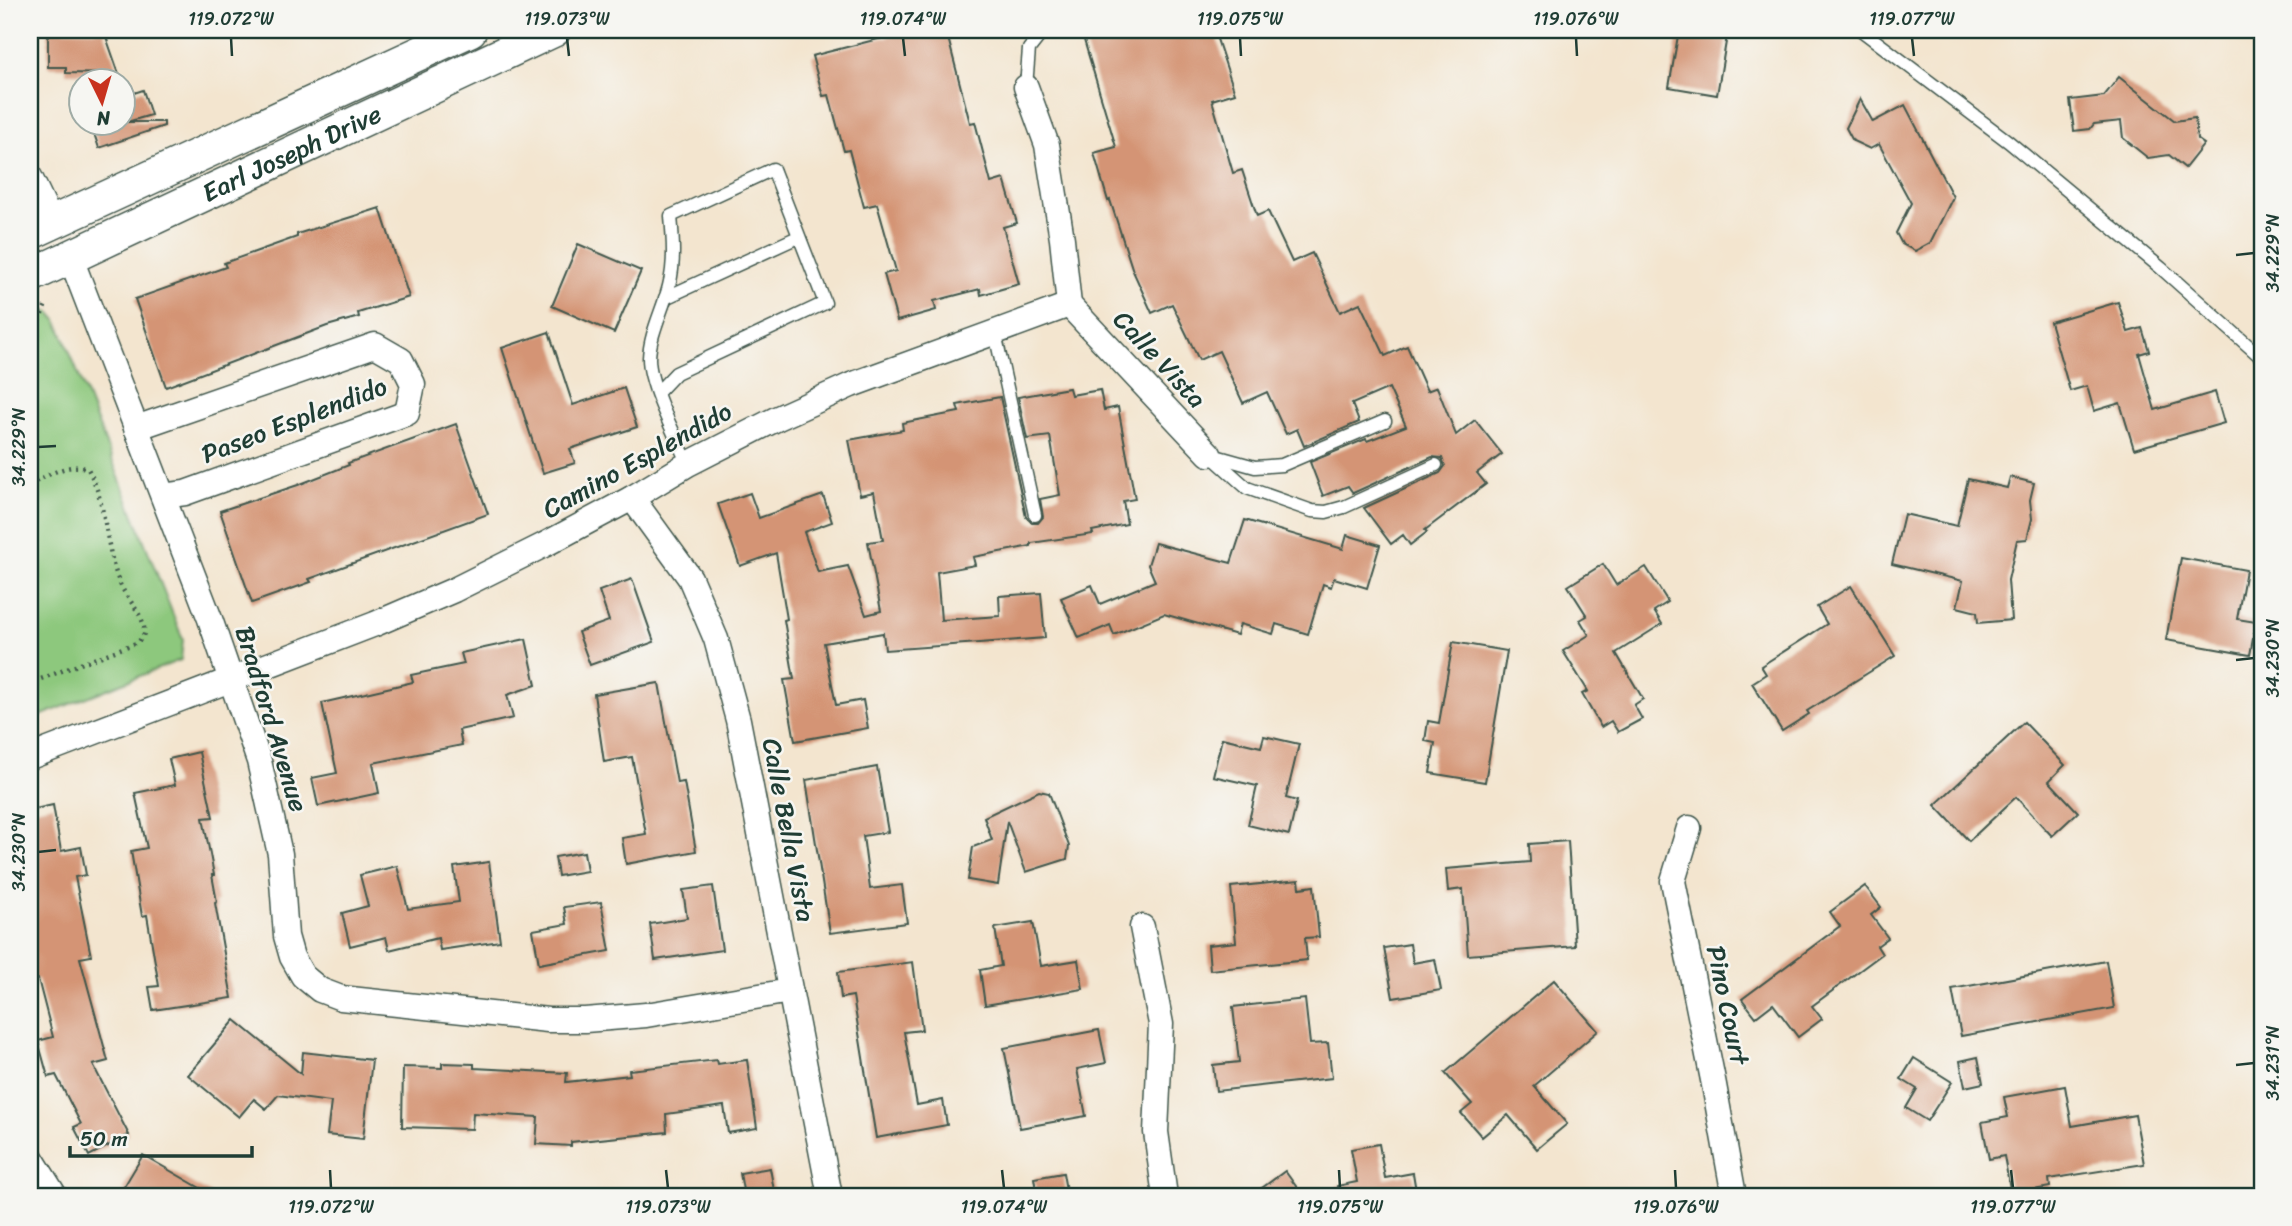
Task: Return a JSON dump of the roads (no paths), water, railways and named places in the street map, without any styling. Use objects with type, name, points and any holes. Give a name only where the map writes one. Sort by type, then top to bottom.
[{"type":"main road","name":"Earl Joseph Drive","points":[[41,228],[470,30]]},
{"type":"main road","name":"Earl Joseph Drive","points":[[38,289],[70,256],[554,30]]},
{"type":"street","points":[[1026,88],[1047,145],[1069,305]]},
{"type":"street","points":[[30,177],[41,228]]},
{"type":"street","name":"Bradford Avenue","points":[[70,256],[210,619],[259,761],[280,854],[286,936],[292,957],[303,976],[320,990],[341,998],[548,1020],[646,1015],[790,991]]},
{"type":"street","name":"Camino Esplendido","points":[[30,757],[375,624],[454,590],[632,498],[688,464],[778,418],[851,385],[1069,305]]},
{"type":"street","name":"Calle Vista","points":[[1069,305],[1209,454]]},
{"type":"street","name":"Paseo Esplendido","points":[[136,428],[375,345],[401,360],[413,384],[407,413],[184,494],[163,496]]},
{"type":"street","name":"Calle Bella Vista","points":[[632,498],[690,578],[716,639],[738,720],[830,1196]]},
{"type":"street","name":"Pino Court","points":[[1689,828],[1672,881],[1734,1196]]},
{"type":"street","points":[[1142,927],[1161,1024],[1156,1132],[1165,1196]]},
{"type":"street","points":[[30,1156],[55,1196]]},
{"type":"lane","points":[[1026,88],[1029,49],[1044,30]]},
{"type":"lane","points":[[1861,30],[2009,142],[2161,268],[2262,358]]},
{"type":"lane","points":[[658,392],[676,373],[825,303],[772,169],[671,216],[674,248],[670,284],[651,340],[649,360],[658,392],[688,464]]},
{"type":"lane","points":[[665,298],[798,237]]},
{"type":"lane","points":[[995,333],[1035,515]]},
{"type":"lane","points":[[1209,454],[1255,467],[1282,465],[1385,421]]},
{"type":"lane","points":[[1209,454],[1247,488],[1312,511],[1326,512],[1344,507],[1436,465]]}]
